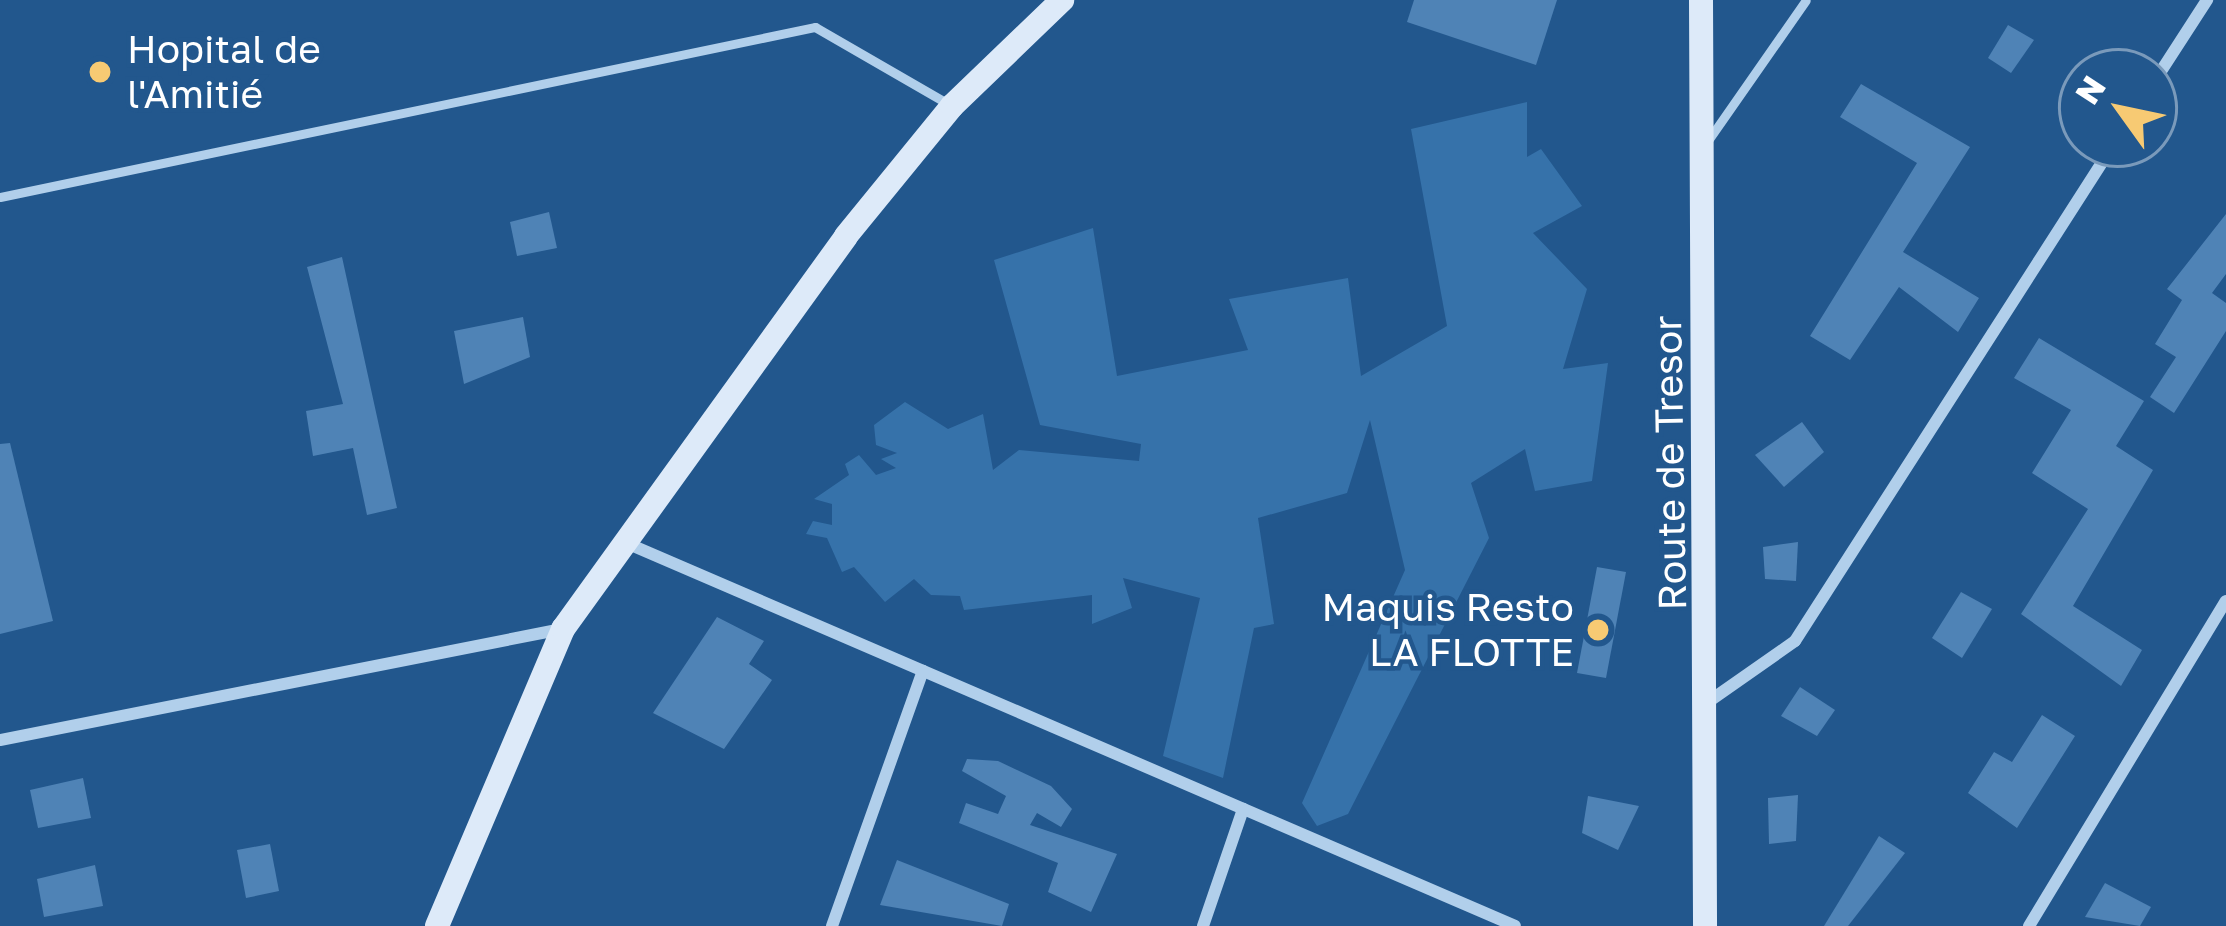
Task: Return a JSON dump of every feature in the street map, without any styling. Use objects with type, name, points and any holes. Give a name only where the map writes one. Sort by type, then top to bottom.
[{"type":"street","points":[[436,926],[563,629],[952,106],[1062,0]]},
{"type":"street","points":[[1697,0],[1704,926]]},
{"type":"street","name":"Route de Tresor","points":[[1697,0],[1708,702],[1704,926]]},
{"type":"street","points":[[2176,48],[2206,0]]},
{"type":"street","points":[[1708,702],[1795,641],[2099,168]]},
{"type":"street","points":[[624,542],[1515,926]]},
{"type":"street","points":[[2029,926],[2226,601]]},
{"type":"street","points":[[0,740],[563,629]]},
{"type":"street","points":[[832,926],[923,671]]},
{"type":"street","points":[[1203,926],[1243,809]]},
{"type":"lane","points":[[1702,148],[1806,0]]},
{"type":"lane","points":[[0,197],[814,27],[952,106]]},
{"type":"shaded area","points":[[1527,102],[1527,157],[1541,149],[1582,206],[1533,233],[1587,289],[1563,369],[1608,363],[1592,481],[1535,491],[1525,449],[1471,483],[1489,538],[1348,814],[1317,826],[1302,803],[1405,570],[1370,420],[1347,493],[1258,518],[1274,624],[1254,628],[1223,778],[1163,756],[1200,598],[1123,578],[1132,608],[1092,624],[1092,595],[964,610],[960,596],[931,595],[914,579],[885,602],[854,567],[842,572],[827,538],[806,534],[813,521],[832,525],[832,504],[814,499],[849,475],[845,464],[859,455],[876,475],[896,468],[881,459],[897,453],[876,445],[874,425],[905,402],[948,429],[983,414],[993,470],[1019,450],[1139,461],[1141,444],[1040,425],[994,260],[1093,228],[1117,376],[1248,350],[1229,299],[1348,278],[1361,376],[1447,326],[1411,129]]},
{"type":"building","points":[[1414,0],[1557,0],[1536,65],[1407,22]]},
{"type":"building","points":[[2008,25],[2034,40],[2011,73],[1988,58]]},
{"type":"building","points":[[1861,84],[1970,147],[1903,252],[1979,298],[1958,332],[1899,287],[1850,360],[1810,336],[1917,163],[1840,117]]},
{"type":"building","points":[[549,212],[557,248],[517,256],[510,222]]},
{"type":"building","points":[[2226,214],[2226,274],[2212,293],[2226,303],[2226,331],[2174,413],[2150,397],[2176,357],[2155,344],[2182,300],[2167,289]]},
{"type":"building","points":[[342,257],[397,508],[367,515],[353,448],[313,456],[306,411],[343,404],[307,267]]},
{"type":"building","points":[[523,317],[530,357],[464,384],[454,331]]},
{"type":"building","points":[[2039,338],[2144,401],[2116,446],[2153,470],[2073,606],[2142,650],[2121,686],[2021,614],[2088,509],[2032,473],[2071,410],[2014,378]]},
{"type":"building","points":[[1802,422],[1824,452],[1784,487],[1755,455]]},
{"type":"building","points":[[10,443],[53,621],[0,634],[0,444]]},
{"type":"building","points":[[1798,542],[1796,581],[1765,579],[1763,547]]},
{"type":"building","points":[[1597,567],[1626,572],[1606,678],[1577,673]]},
{"type":"building","points":[[1961,592],[1992,609],[1962,658],[1932,638]]},
{"type":"building","points":[[717,617],[764,641],[749,664],[772,680],[724,749],[653,713]]},
{"type":"building","points":[[1800,687],[1835,710],[1817,736],[1781,716]]},
{"type":"building","points":[[2042,715],[2075,736],[2017,828],[1968,793],[1994,752],[2012,762]]},
{"type":"building","points":[[967,759],[998,761],[1051,786],[1072,809],[1061,827],[1037,813],[1030,825],[1117,854],[1091,912],[1048,892],[1058,863],[959,823],[966,803],[998,814],[1006,796],[962,771]]},
{"type":"building","points":[[83,778],[91,818],[38,828],[30,790]]},
{"type":"building","points":[[1798,795],[1796,841],[1769,844],[1768,798]]},
{"type":"building","points":[[1588,796],[1639,806],[1618,850],[1582,833]]},
{"type":"building","points":[[1879,836],[1905,853],[1848,926],[1824,926]]},
{"type":"building","points":[[270,844],[279,891],[246,898],[237,850]]},
{"type":"building","points":[[897,860],[1009,904],[1002,926],[880,905]]},
{"type":"building","points":[[95,865],[103,906],[44,917],[37,879]]},
{"type":"building","points":[[2105,883],[2151,907],[2140,926],[2085,917]]},
{"type":"place","name":"Hopital de l'Amitié","points":[[100,72]]},
{"type":"place","name":"Maquis Resto LA FLOTTE","points":[[1598,630]]}]
